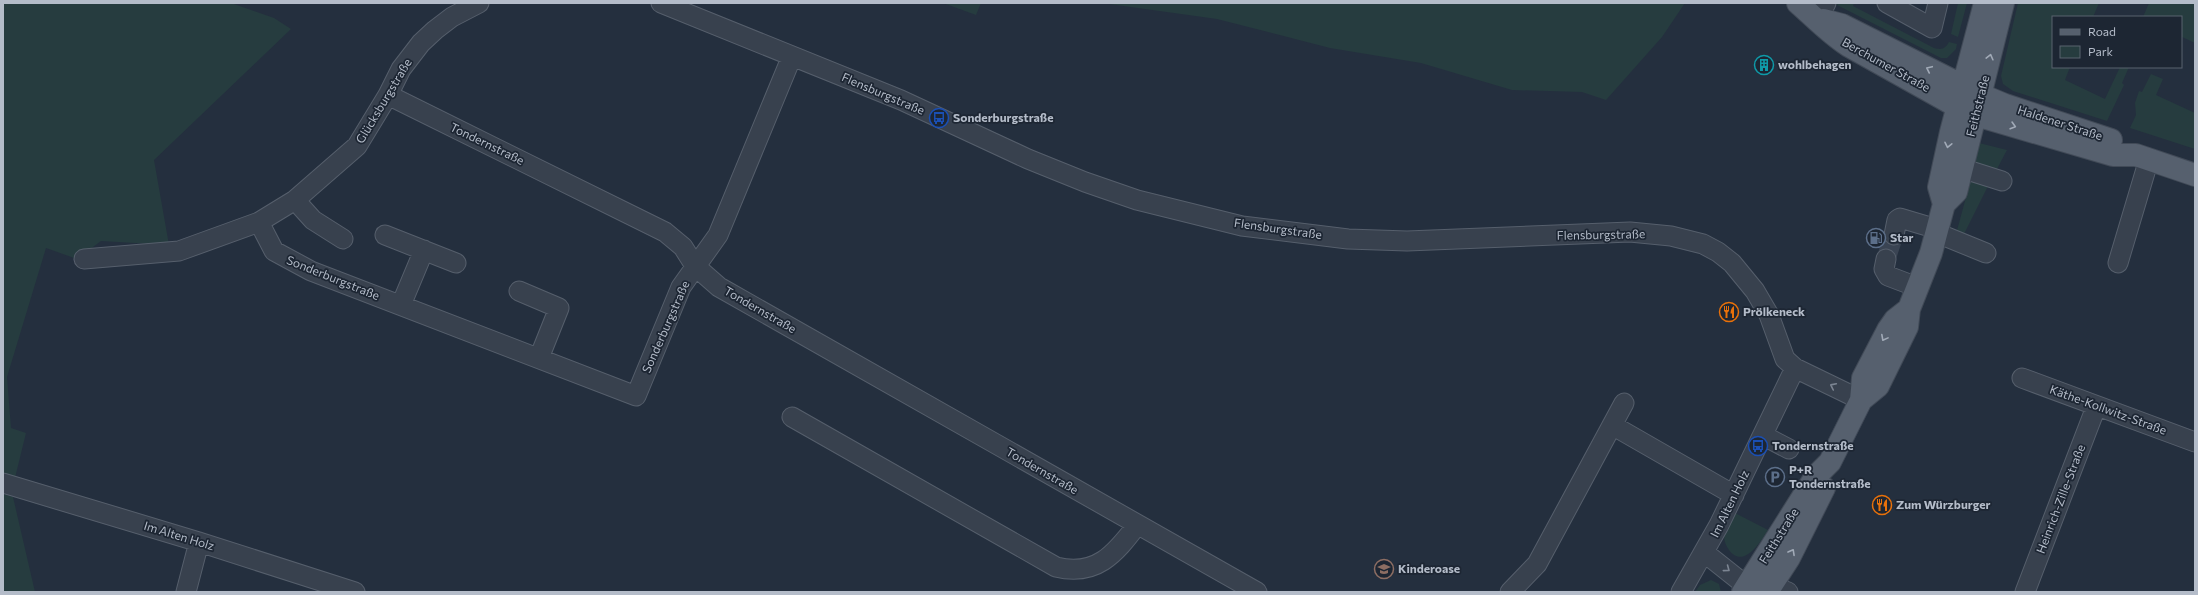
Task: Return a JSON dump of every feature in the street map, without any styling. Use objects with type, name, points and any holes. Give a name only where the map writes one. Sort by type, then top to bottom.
[{"type":"main road","name":"Berchumer Straße","points":[[1798,3],[1822,11],[1833,36],[1849,46],[1970,101]]},
{"type":"main road","name":"Feithstraße","points":[[1762,590],[1816,476],[1830,462],[1861,400],[1878,386],[1907,327],[1909,309],[1931,253],[1944,204],[1956,192],[1962,168],[1970,101],[1985,3]]},
{"type":"main road","name":"Feithstraße","points":[[1944,204],[1939,187],[2003,3]]},
{"type":"main road","name":"Haldener Straße","points":[[1970,101],[2112,155],[2143,157],[2195,175]]},
{"type":"street","name":"Glücksburgstraße","points":[[84,259],[179,251],[259,222],[296,200],[357,146],[388,95],[401,69],[421,43],[452,17],[479,3]]},
{"type":"street","name":"Flensburgstraße","points":[[661,3],[901,100],[1028,159],[1085,182],[1137,200],[1242,226],[1348,239],[1407,241],[1630,232],[1670,236],[1703,244],[1718,252],[1743,275],[1769,315],[1785,359],[1795,368],[1861,400]]},
{"type":"street","points":[[1887,3],[1932,28],[1938,3]]},
{"type":"street","name":"Sonderburgstraße","points":[[259,222],[274,251],[284,258],[311,271],[636,396],[681,288],[718,235],[792,56]]},
{"type":"street","name":"Tondernstraße","points":[[388,95],[665,232],[683,247],[695,266],[719,287],[1257,592]]},
{"type":"street","points":[[2118,263],[2143,157]]},
{"type":"street","points":[[1962,168],[2002,181]]},
{"type":"street","points":[[296,200],[313,220],[343,239]]},
{"type":"street","points":[[1894,235],[1897,220],[1900,218],[1937,231],[1986,253]]},
{"type":"street","points":[[385,235],[456,263]]},
{"type":"street","points":[[401,305],[424,250]]},
{"type":"street","points":[[1886,259],[1884,269],[1888,276],[1917,287]]},
{"type":"street","points":[[519,291],[559,308],[539,358]]},
{"type":"street","name":"Im Alten Holz","points":[[1681,592],[1705,553],[1764,436],[1795,368]]},
{"type":"street","name":"Käthe-Kollwitz-Straße","points":[[2022,378],[2096,407],[2195,442]]},
{"type":"street","points":[[1510,592],[1537,564],[1624,404]]},
{"type":"street","name":"Heinrich-Zille-Straße","points":[[2025,592],[2096,407]]},
{"type":"street","points":[[792,417],[1056,567],[1077,570],[1105,562],[1121,547],[1137,525]]},
{"type":"street","points":[[1612,425],[1734,495]]},
{"type":"street","points":[[1764,436],[1789,449]]},
{"type":"street","name":"Im Alten Holz","points":[[3,483],[198,542],[355,592]]},
{"type":"street","points":[[186,592],[198,542]]},
{"type":"street","points":[[1705,553],[1762,590]]},
{"type":"green space","points":[[3,3],[231,3],[274,18],[291,29],[154,160],[169,245],[101,241],[77,259],[46,248],[7,377],[11,428],[26,433],[13,486],[3,489]]},
{"type":"green space","points":[[943,3],[981,3],[976,15]]},
{"type":"green space","points":[[1102,3],[1685,3],[1662,37],[1606,100],[1582,92],[1512,90],[1421,63],[1330,48],[1217,19]]},
{"type":"green space","points":[[1838,3],[1854,3],[1853,6],[1934,48],[1943,48],[1949,42],[1957,44],[1956,49],[1947,58],[1941,58],[1837,5]]},
{"type":"green space","points":[[1958,3],[1967,3],[1958,37],[1951,34]]},
{"type":"green space","points":[[2018,3],[2099,3],[2093,16],[2052,16],[2052,68],[2070,68],[2065,80],[2105,99],[2120,68],[2129,68],[2122,83],[2124,85],[2107,121],[2013,91],[2003,84],[2001,76]]},
{"type":"green space","points":[[2149,3],[2195,3],[2195,43],[2182,37],[2182,16],[2143,16]]},
{"type":"green space","points":[[2151,74],[2163,79],[2156,95],[2195,113],[2195,149],[2130,128],[2136,115],[2135,103],[2139,91],[2142,92]]},
{"type":"green space","points":[[1979,143],[2007,150],[1997,169],[1973,164]]},
{"type":"green space","points":[[1971,179],[1988,186],[1962,238],[1956,234]]},
{"type":"green space","points":[[3,494],[13,497],[35,592],[3,592]]},
{"type":"green space","points":[[1735,513],[1768,530],[1752,552],[1740,557],[1729,550],[1724,538],[1726,530]]},
{"type":"green space","points":[[1711,580],[1719,584],[1721,592],[1695,592],[1700,585]]},
{"type":"tunnel","points":[[1886,259],[1894,235]]},
{"type":"place","name":"wohlbehagen","points":[[1764,65]]},
{"type":"place","name":"Sonderburgstraße","points":[[939,118]]},
{"type":"place","name":"Star","points":[[1876,238]]},
{"type":"place","name":"Prölkeneck","points":[[1729,312]]},
{"type":"place","name":"Tondernstraße","points":[[1758,446]]},
{"type":"place","name":"P+R Tondernstraße","points":[[1775,477]]},
{"type":"place","name":"Zum Würzburger","points":[[1882,505]]},
{"type":"place","name":"Kinderoase","points":[[1384,569]]}]
